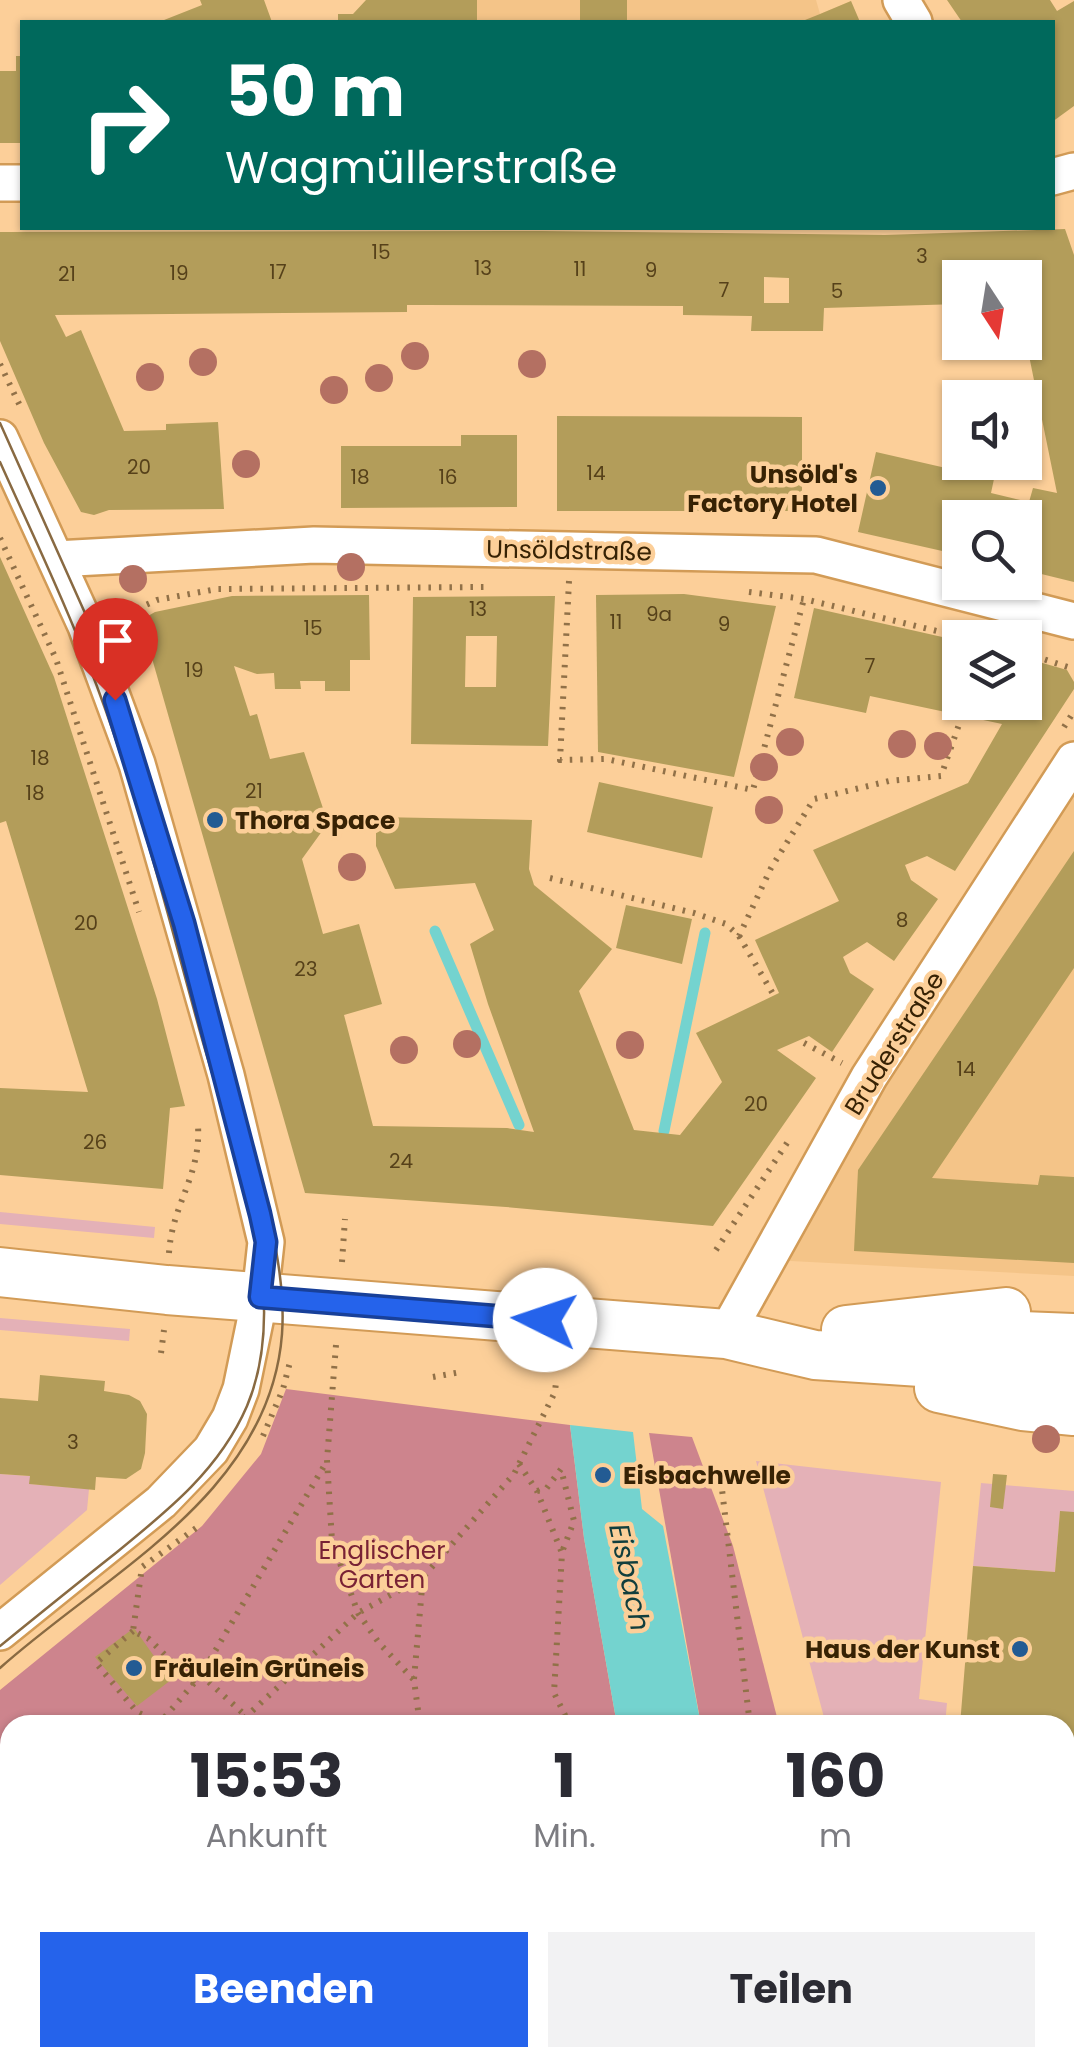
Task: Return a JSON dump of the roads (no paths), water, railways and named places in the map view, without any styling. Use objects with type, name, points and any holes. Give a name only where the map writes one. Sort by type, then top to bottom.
[{"type":"main road","points":[[0,1272],[831,1343],[1074,1372]]},
{"type":"main road","points":[[831,1343],[973,1314],[1074,1309]]},
{"type":"main road","points":[[831,1343],[1074,1338]]},
{"type":"main road","points":[[831,1343],[970,1396],[1074,1411]]},
{"type":"street","points":[[0,438],[115,700],[184,923],[266,1242],[260,1297],[230,1418],[199,1465],[161,1502],[0,1632]]},
{"type":"street","name":"Unsöldstraße","points":[[56,559],[314,545],[816,555],[1074,621]]},
{"type":"street","name":"Bruderstraße","points":[[737,1336],[870,1077],[1074,760]]},
{"type":"water","name":"Eisbach","points":[[570,1425],[633,1432],[642,1509],[663,1526],[699,1715],[615,1715],[584,1538]]},
{"type":"waterway","points":[[435,931],[519,1125]]},
{"type":"waterway","points":[[664,1131],[705,933]]},
{"type":"tram line","points":[[0,423],[89,622],[139,758],[269,1213],[283,1319],[271,1390],[248,1440],[215,1485],[133,1563],[0,1668]]},
{"type":"tram line","points":[[0,462],[78,638],[136,802],[254,1222],[264,1317],[260,1363],[247,1406],[206,1471],[152,1524],[0,1646]]},
{"type":"place","name":"Unsöld's Factory Hotel","points":[[878,488]]},
{"type":"place","name":"Thora Space","points":[[215,820]]},
{"type":"place","name":"Eisbachwelle","points":[[603,1475]]},
{"type":"place","name":"Haus der Kunst","points":[[1020,1649]]},
{"type":"place","name":"Fräulein Grüneis","points":[[134,1668]]},
{"type":"park label","name":"Englischer Garten","points":[[382,1564]]}]
